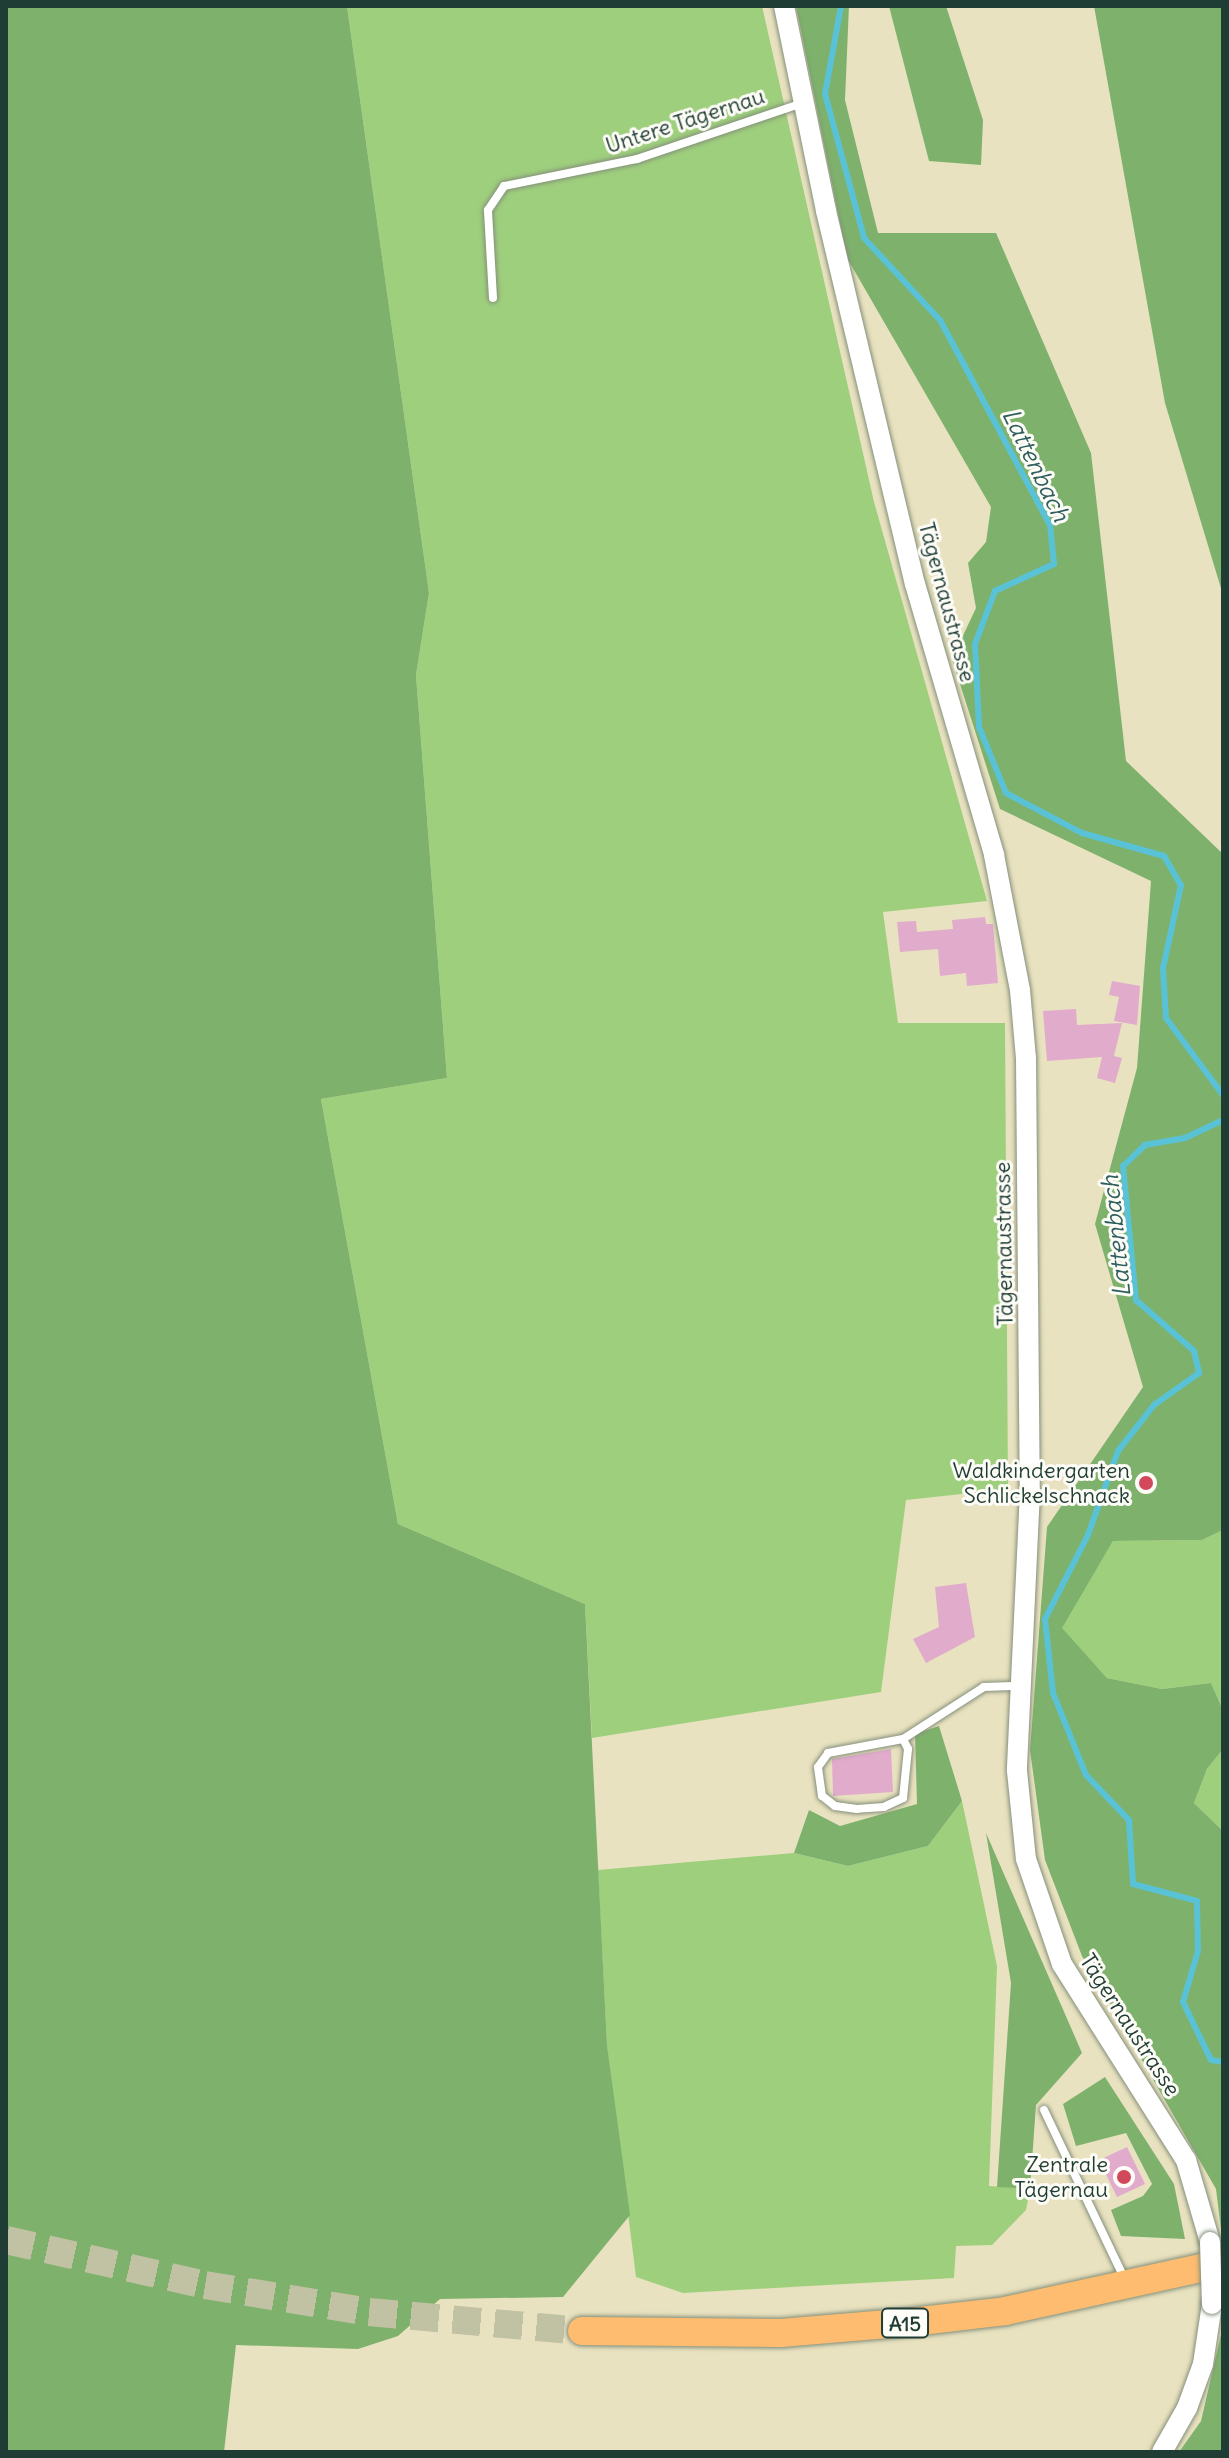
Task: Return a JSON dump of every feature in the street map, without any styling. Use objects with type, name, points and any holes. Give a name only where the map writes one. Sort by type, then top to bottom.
[{"type":"highway","name":"A15","points":[[582,2331],[781,2333],[1005,2311],[1127,2286],[1216,2253]]},
{"type":"street","name":"Tägernaustrasse","points":[[784,6],[803,103],[915,584],[994,855],[1020,990],[1026,1058],[1030,1491],[1020,1686],[1019,1814],[1046,1928],[1080,1997],[1186,2160],[1216,2253],[1203,2364],[1187,2408],[1162,2452]]},
{"type":"lane","name":"Untere Tägernau","points":[[493,298],[488,210],[504,186],[637,159],[803,103]]},
{"type":"lane","points":[[903,1739],[908,1749],[903,1798],[884,1807],[857,1809],[835,1806],[822,1796],[818,1767],[828,1753],[903,1739],[984,1687],[1020,1686]]},
{"type":"lane","points":[[1044,2110],[1127,2286]]},
{"type":"green space","points":[[6,6],[347,6],[429,593],[416,675],[447,1078],[321,1099],[398,1524],[585,1604],[607,2045],[630,2215],[563,2297],[440,2299],[398,2336],[358,2349],[236,2345],[224,2452],[6,2452]]},
{"type":"green space","points":[[347,6],[762,6],[874,502],[987,901],[883,912],[898,1023],[1005,1023],[1008,1489],[906,1500],[881,1692],[592,1738],[585,1604],[398,1524],[321,1099],[447,1078],[416,675],[429,593]]},
{"type":"green space","points":[[796,6],[849,6],[845,100],[878,233],[996,233],[1091,453],[1126,761],[1223,854],[1223,1530],[1202,1540],[1113,1541],[1062,1628],[1107,1678],[1162,1689],[1211,1683],[1223,1710],[1223,1749],[1207,1769],[1194,1803],[1223,1831],[1223,2246],[1216,2189],[1082,1956],[1045,1860],[1030,1750],[1047,1527],[1143,1387],[1095,1224],[1137,1068],[1151,881],[1000,809],[952,659],[976,608],[968,563],[986,542],[991,507],[847,258]]},
{"type":"green space","points":[[889,6],[946,6],[983,120],[981,165],[929,161]]},
{"type":"green space","points":[[1094,6],[1223,6],[1223,595],[1165,403]]},
{"type":"green space","points":[[1223,1530],[1223,1710],[1211,1683],[1162,1689],[1107,1678],[1061,1628],[1113,1541],[1202,1540]]},
{"type":"green space","points":[[939,1726],[962,1801],[928,1846],[848,1866],[794,1853],[809,1810],[840,1826],[917,1804],[915,1734]]},
{"type":"green space","points":[[1223,1749],[1223,1831],[1194,1803],[1207,1769]]},
{"type":"green space","points":[[962,1801],[997,1966],[989,2186],[1030,2189],[1026,2210],[992,2245],[956,2246],[954,2278],[683,2293],[636,2277],[607,2046],[598,1870],[794,1853],[848,1866],[928,1846]]},
{"type":"green space","points":[[986,1833],[1082,2053],[1036,2105],[1030,2189],[997,2187],[1011,1983]]},
{"type":"green space","points":[[1105,2077],[1174,2184],[1185,2239],[1121,2236],[1111,2210],[1143,2196],[1152,2184],[1126,2133],[1076,2146],[1063,2104]]},
{"type":"green space","points":[[1223,2326],[1223,2452],[1179,2452],[1201,2421]]},
{"type":"building","points":[[985,917],[986,924],[993,924],[998,983],[967,986],[966,973],[940,976],[938,949],[900,952],[897,922],[916,921],[917,932],[953,929],[952,920]]},
{"type":"building","points":[[1112,981],[1140,986],[1137,1025],[1114,1021],[1119,997],[1109,995]]},
{"type":"building","points":[[1076,1009],[1077,1025],[1122,1023],[1114,1056],[1122,1058],[1115,1083],[1097,1078],[1102,1057],[1047,1061],[1043,1011]]},
{"type":"building","points":[[966,1583],[975,1637],[926,1663],[913,1639],[939,1627],[935,1587]]},
{"type":"building","points":[[891,1749],[893,1792],[833,1796],[832,1759]]},
{"type":"building","name":"Zentrale Tägernau","points":[[1127,2147],[1145,2184],[1117,2197],[1099,2160]]},
{"type":"waterway","name":"Lattenbach","points":[[841,6],[825,94],[864,238],[940,320],[1050,525],[1054,564],[995,591],[975,644],[979,727],[1006,793],[1082,833],[1164,856],[1181,885],[1163,968],[1166,1018],[1223,1095]]},
{"type":"waterway","name":"Lattenbach","points":[[1223,1120],[1185,1138],[1145,1145],[1123,1166],[1136,1300],[1194,1351],[1199,1373],[1154,1405],[1118,1451],[1088,1535],[1045,1619],[1053,1693],[1086,1775],[1129,1820],[1133,1884],[1197,1901],[1198,1951],[1183,2002],[1211,2060],[1223,2062]]},
{"type":"tunnel","points":[[6,2240],[205,2285],[369,2312],[582,2331]]},
{"type":"place","name":"Waldkindergarten Schlickelschnack","points":[[1146,1483]]},
{"type":"place","name":"Zentrale Tägernau","points":[[1124,2177]]}]
